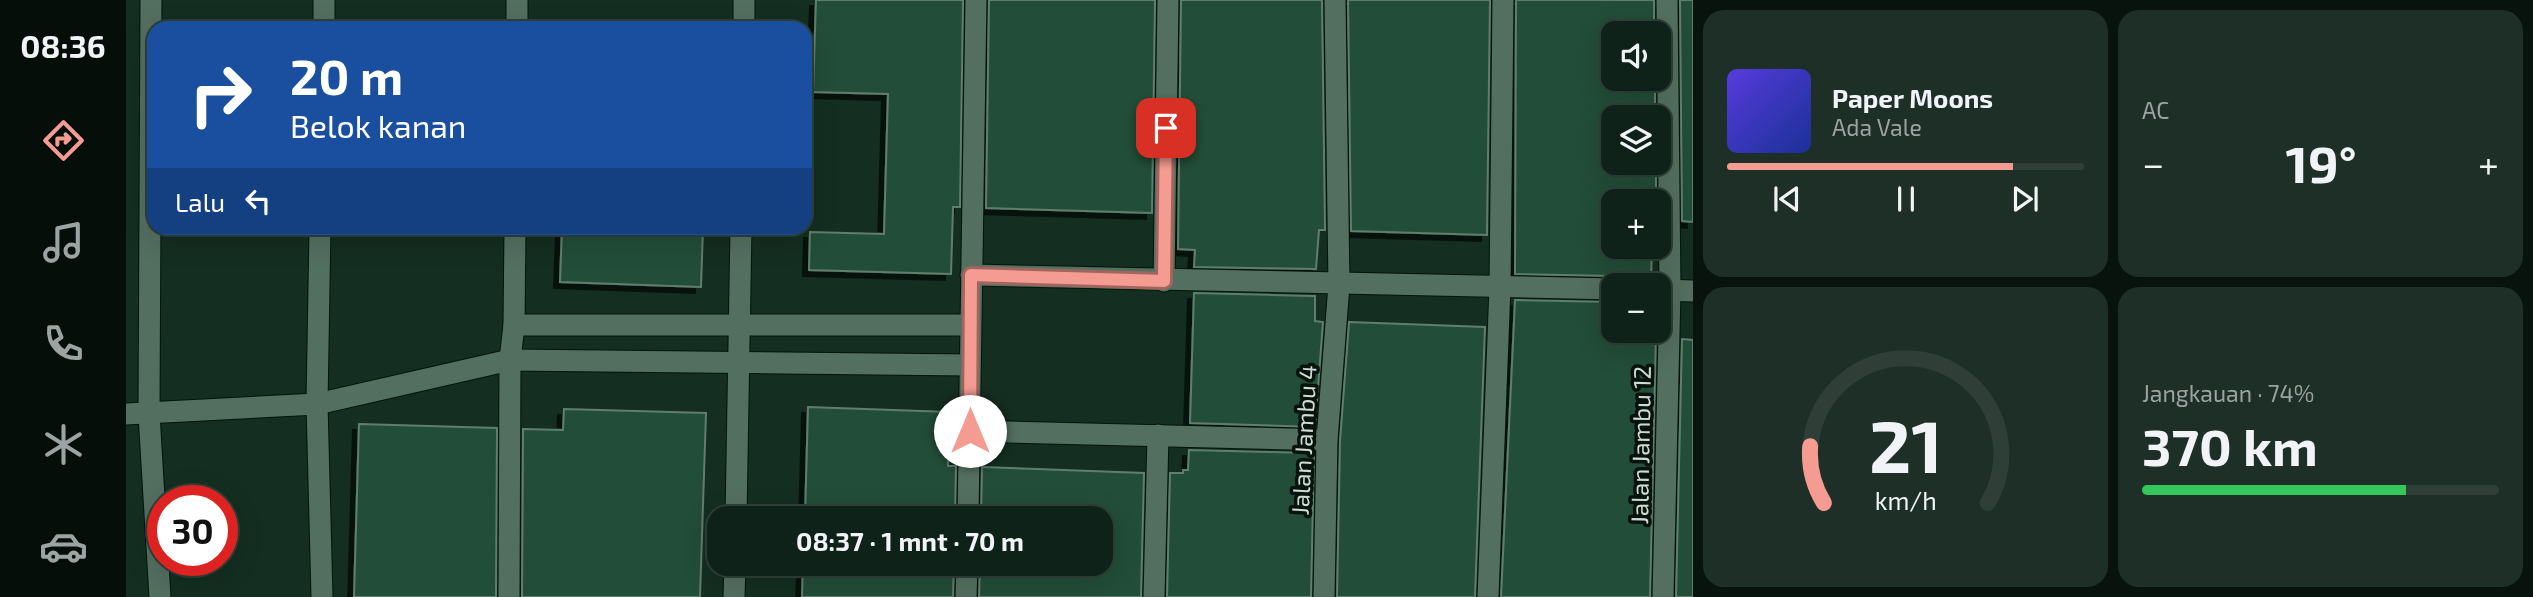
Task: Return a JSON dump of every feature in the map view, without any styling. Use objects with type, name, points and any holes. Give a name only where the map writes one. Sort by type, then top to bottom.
[{"type":"street","points":[[151,0],[151,21]]},
{"type":"street","points":[[324,0],[324,21]]},
{"type":"street","points":[[517,0],[517,21]]},
{"type":"street","points":[[744,0],[744,21]]},
{"type":"street","points":[[968,506],[976,0]]},
{"type":"street","points":[[1164,281],[1168,0]]},
{"type":"street","name":"Jalan Jambu 4","points":[[1324,597],[1327,440],[1339,285],[1335,0]]},
{"type":"street","points":[[1488,597],[1500,287],[1503,0]]},
{"type":"street","name":"Jalan Jambu 12","points":[[1664,273],[1667,0]]},
{"type":"street","points":[[150,235],[149,414],[160,597]]},
{"type":"street","points":[[320,235],[317,404],[321,597]]},
{"type":"street","points":[[509,597],[510,360],[514,325],[515,235]]},
{"type":"street","points":[[736,506],[741,235]]},
{"type":"street","points":[[971,275],[1601,289]]},
{"type":"street","points":[[1671,290],[1693,291]]},
{"type":"street","points":[[514,325],[970,326]]},
{"type":"street","name":"Jalan Jambu 12","points":[[1663,597],[1664,343]]},
{"type":"street","points":[[126,414],[317,404],[510,360],[969,365]]},
{"type":"street","points":[[970,431],[1327,440]]},
{"type":"street","points":[[1154,597],[1158,435]]},
{"type":"street","points":[[734,597],[735,576]]},
{"type":"street","points":[[966,597],[967,576]]},
{"type":"building","points":[[816,0],[963,0],[960,207],[953,207],[951,274],[809,270],[812,232],[884,234],[888,94],[813,92]]},
{"type":"building","points":[[989,0],[1155,0],[1152,213],[986,208]]},
{"type":"building","points":[[1181,0],[1322,0],[1325,230],[1319,230],[1316,269],[1194,267],[1195,250],[1178,249]]},
{"type":"building","points":[[1348,0],[1490,0],[1487,235],[1351,231]]},
{"type":"building","points":[[1516,0],[1654,0],[1654,21],[1601,21],[1601,91],[1655,91],[1655,105],[1601,105],[1601,175],[1656,175],[1656,189],[1601,189],[1601,259],[1652,259],[1651,273],[1601,273],[1601,276],[1515,274]]},
{"type":"building","points":[[1680,0],[1693,0],[1693,222],[1682,221]]},
{"type":"building","points":[[562,235],[703,235],[701,287],[560,282]]},
{"type":"building","points":[[1194,293],[1315,296],[1315,321],[1323,322],[1315,427],[1190,423]]},
{"type":"building","points":[[1515,300],[1601,302],[1601,343],[1656,343],[1650,597],[1501,597]]},
{"type":"building","points":[[1349,322],[1485,327],[1475,597],[1337,597],[1340,441]]},
{"type":"building","points":[[1682,339],[1693,340],[1693,597],[1676,597]]},
{"type":"building","points":[[808,407],[949,412],[948,466],[956,466],[955,506],[805,506]]},
{"type":"building","points":[[564,409],[706,413],[700,597],[522,597],[523,429],[563,430]]},
{"type":"building","points":[[359,424],[497,428],[496,597],[354,597]]},
{"type":"building","points":[[1189,450],[1314,453],[1311,597],[1167,597],[1170,473],[1183,473],[1183,470],[1188,470]]},
{"type":"building","points":[[982,467],[1144,473],[1141,597],[979,597],[980,576],[1113,576],[1113,506],[981,506]]},
{"type":"building","points":[[803,576],[954,576],[953,597],[802,597]]},
{"type":"route","points":[[970,431],[971,275],[1164,281],[1166,128]]}]
